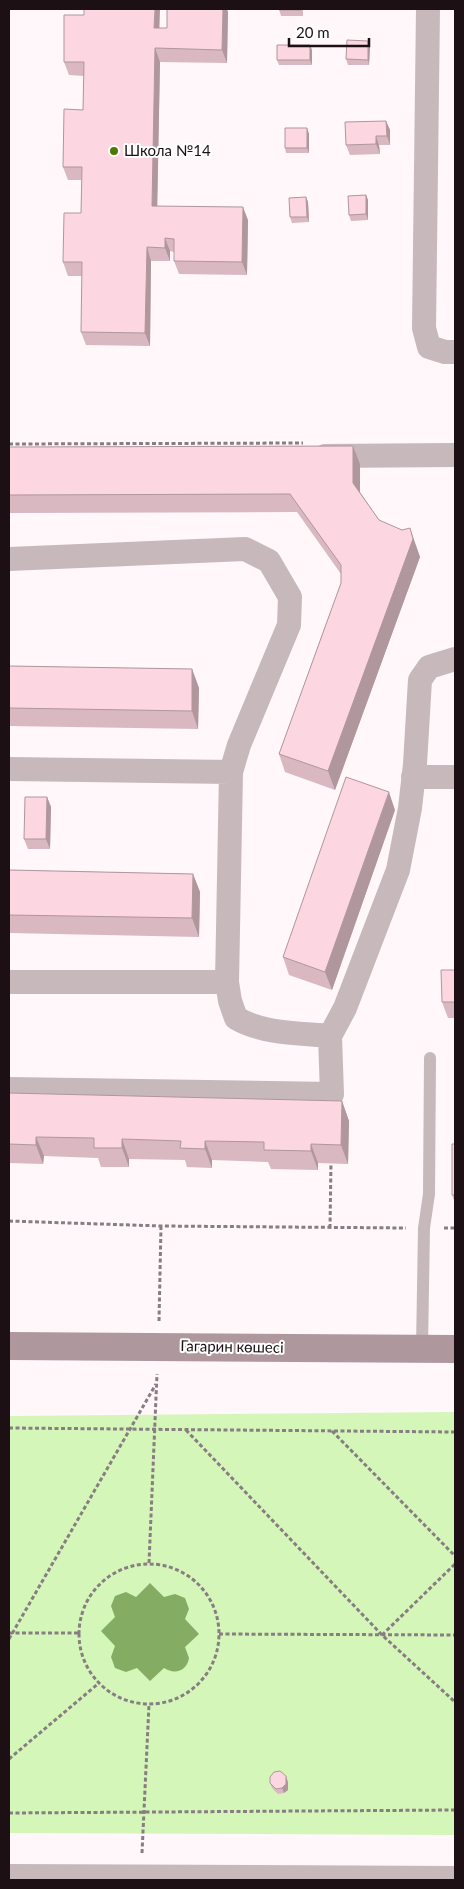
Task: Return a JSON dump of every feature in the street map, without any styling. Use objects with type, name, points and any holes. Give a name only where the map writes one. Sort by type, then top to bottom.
[{"type":"main road","name":"Гагарин көшесі","points":[[9,1346],[455,1349]]},
{"type":"street","points":[[428,9],[424,328],[429,347],[445,352],[455,352]]},
{"type":"street","points":[[306,450],[455,455]]},
{"type":"street","points":[[9,559],[245,549],[269,561],[290,597],[289,625],[239,745],[231,772],[227,982],[230,1001],[236,1018],[249,1026],[274,1031],[330,1036]]},
{"type":"street","points":[[9,1089],[332,1094],[330,1036],[345,1008],[398,870],[410,808],[420,680],[429,667],[455,659]]},
{"type":"street","points":[[9,769],[231,772]]},
{"type":"street","points":[[413,777],[455,777]]},
{"type":"street","points":[[9,982],[227,982]]},
{"type":"street","points":[[9,1876],[455,1878]]},
{"type":"lane","points":[[422,1348],[424,1228],[429,1194],[430,1058]]},
{"type":"path","points":[[9,444],[306,450]]},
{"type":"path","points":[[330,1228],[331,1151]]},
{"type":"path","points":[[9,1221],[161,1226],[424,1228]]},
{"type":"path","points":[[150,1564],[161,1226]]},
{"type":"path","points":[[9,1639],[10,1633],[157,1383]]},
{"type":"path","points":[[9,1428],[455,1432]]},
{"type":"path","points":[[186,1429],[382,1635],[455,1702]]},
{"type":"path","points":[[332,1431],[455,1556]]},
{"type":"path","points":[[150,1564],[176,1569],[199,1584],[208,1595],[214,1607],[218,1620],[219,1634],[218,1648],[214,1661],[198,1684],[176,1699],[149,1704],[122,1698],[99,1683],[84,1660],[80,1647],[79,1633],[84,1607],[91,1594],[100,1584],[122,1569],[150,1564]]},
{"type":"path","points":[[382,1635],[455,1564]]},
{"type":"path","points":[[10,1633],[79,1633]]},
{"type":"path","points":[[219,1634],[455,1635]]},
{"type":"path","points":[[9,1759],[99,1683]]},
{"type":"path","points":[[141,1876],[149,1704]]},
{"type":"path","points":[[9,1813],[455,1810]]},
{"type":"shaded area","points":[[455,1412],[455,1835],[9,1833],[9,1416]]},
{"type":"shaded area","points":[[150,1583],[164,1597],[175,1594],[185,1598],[189,1609],[185,1619],[199,1634],[185,1647],[189,1658],[183,1669],[172,1671],[164,1668],[150,1681],[137,1668],[126,1672],[115,1668],[111,1657],[115,1646],[101,1631],[115,1617],[111,1606],[115,1596],[126,1592],[136,1597]]},
{"type":"building","name":"Школа №14","points":[[84,9],[155,9],[154,28],[167,28],[167,9],[223,9],[222,50],[155,48],[152,206],[243,207],[242,262],[174,261],[174,239],[165,238],[165,248],[147,247],[145,333],[81,332],[82,262],[63,262],[64,213],[81,213],[82,167],[63,167],[64,109],[83,110],[84,62],[64,62],[64,15],[84,15]]},
{"type":"building","points":[[301,9],[301,10],[279,10]]},
{"type":"building","points":[[347,40],[368,41],[368,60],[346,59]]},
{"type":"building","points":[[277,45],[310,45],[310,60],[277,60]]},
{"type":"building","points":[[386,121],[387,136],[376,136],[376,144],[346,145],[345,122]]},
{"type":"building","points":[[285,128],[307,128],[307,148],[285,148]]},
{"type":"building","points":[[366,195],[366,214],[349,215],[348,196]]},
{"type":"building","points":[[306,197],[307,217],[290,217],[289,198]]},
{"type":"building","points":[[353,446],[353,483],[379,520],[402,530],[410,528],[413,539],[328,771],[279,754],[341,583],[341,565],[290,494],[9,495],[9,447]]},
{"type":"building","points":[[9,666],[192,669],[192,711],[9,708]]},
{"type":"building","points":[[346,777],[389,792],[325,972],[283,957]]},
{"type":"building","points":[[25,797],[47,797],[46,839],[24,839]]},
{"type":"building","points":[[9,870],[193,874],[192,918],[9,915]]},
{"type":"building","points":[[441,970],[455,970],[455,1002],[442,1002]]},
{"type":"building","points":[[9,1093],[342,1101],[341,1145],[311,1144],[311,1151],[264,1150],[264,1142],[205,1141],[205,1149],[180,1148],[181,1141],[122,1139],[122,1148],[94,1148],[94,1138],[36,1137],[36,1145],[9,1144]]},
{"type":"building","points":[[452,1144],[455,1144],[455,1195],[452,1195]]},
{"type":"building","points":[[280,1771],[286,1776],[286,1784],[282,1788],[276,1789],[270,1783],[270,1777],[274,1772]]},
{"type":"place","name":"Школа №14","points":[[114,151]]}]
